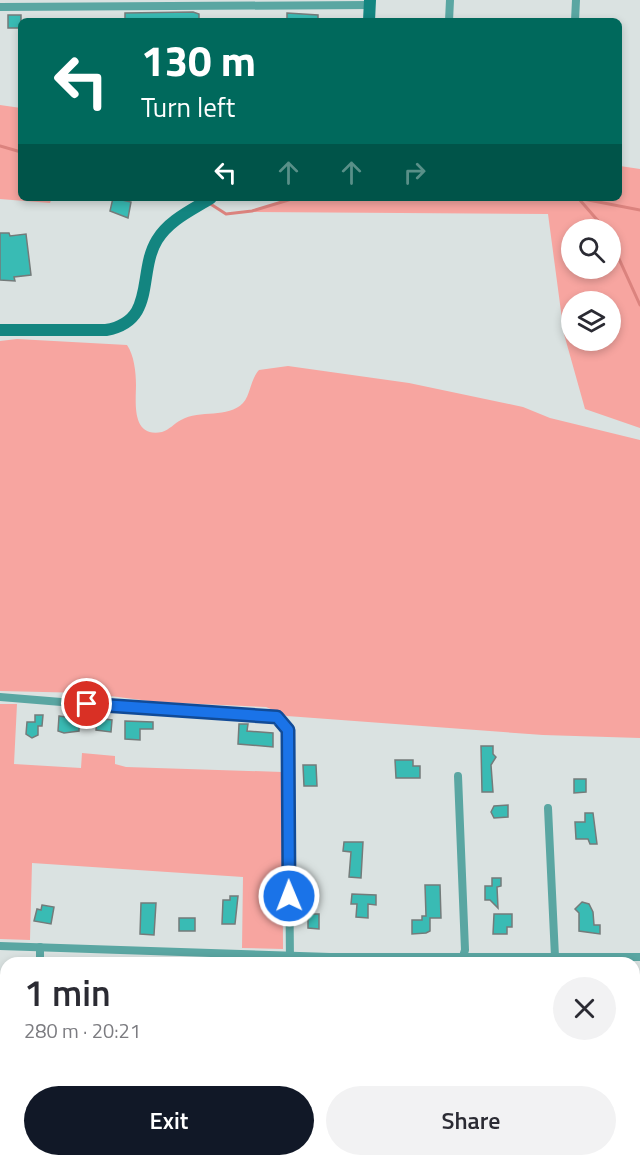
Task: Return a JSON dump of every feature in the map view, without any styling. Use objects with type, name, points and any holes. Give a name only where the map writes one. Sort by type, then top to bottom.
[{"type":"street","points":[[449,18],[450,0]]},
{"type":"street","points":[[575,18],[576,0]]},
{"type":"street","points":[[0,7],[370,2],[371,18]]},
{"type":"street","points":[[0,330],[106,330],[123,325],[141,304],[152,250],[158,238],[175,220],[206,201]]},
{"type":"street","points":[[0,697],[208,714],[277,717],[284,722],[288,730],[290,957]]},
{"type":"street","points":[[458,776],[462,957]]},
{"type":"street","points":[[548,808],[555,957]]},
{"type":"street","points":[[0,946],[248,957]]},
{"type":"street","points":[[40,947],[40,957]]},
{"type":"shaded area","points":[[0,105],[18,108],[18,200],[0,199]]},
{"type":"shaded area","points":[[622,166],[640,169],[640,428],[585,409],[569,351],[621,351],[621,291],[561,291],[561,312],[548,214],[250,212],[284,201],[622,201]]},
{"type":"shaded area","points":[[25,201],[51,201],[50,203]]},
{"type":"shaded area","points":[[17,339],[127,345],[135,369],[137,417],[145,430],[152,432],[165,431],[189,417],[222,413],[237,408],[246,399],[259,370],[288,366],[409,383],[523,407],[550,418],[640,440],[640,738],[543,735],[287,716],[266,707],[157,702],[87,693],[0,691],[0,341]]},
{"type":"shaded area","points":[[0,704],[17,704],[14,764],[81,768],[82,753],[115,756],[115,764],[126,767],[282,772],[283,949],[242,948],[243,877],[32,863],[30,940],[0,939]]},
{"type":"building","points":[[193,12],[199,14],[199,18],[125,18],[125,13]]},
{"type":"building","points":[[287,13],[318,15],[318,18],[287,18]]},
{"type":"building","points":[[8,15],[21,15],[21,18],[18,18],[18,28],[8,28]]},
{"type":"building","points":[[112,201],[131,202],[128,218],[110,211]]},
{"type":"building","points":[[0,233],[9,233],[10,236],[26,234],[31,275],[14,277],[15,281],[0,280]]},
{"type":"building","points":[[35,715],[43,715],[42,726],[38,726],[38,735],[32,738],[26,734],[27,722],[35,722]]},
{"type":"building","points":[[59,716],[79,719],[79,731],[64,733],[58,731]]},
{"type":"building","points":[[97,718],[112,720],[111,732],[96,730]]},
{"type":"building","points":[[125,721],[153,722],[153,729],[140,729],[140,740],[125,739]]},
{"type":"building","points":[[239,724],[248,724],[247,731],[273,733],[273,747],[238,744]]},
{"type":"building","points":[[481,746],[493,746],[493,754],[496,757],[491,765],[493,792],[482,792]]},
{"type":"building","points":[[395,760],[413,760],[413,766],[420,766],[420,778],[396,778]]},
{"type":"building","points":[[303,765],[316,765],[317,786],[304,786]]},
{"type":"building","points":[[574,779],[586,779],[586,792],[574,793]]},
{"type":"building","points":[[508,805],[508,817],[494,818],[491,812],[494,806]]},
{"type":"building","points":[[585,813],[593,813],[597,844],[590,844],[588,839],[576,839],[575,822],[585,822]]},
{"type":"building","points":[[344,842],[363,842],[361,878],[349,877],[351,852],[343,851]]},
{"type":"building","points":[[492,878],[501,878],[501,886],[497,887],[498,908],[490,900],[485,900],[485,886],[492,886]]},
{"type":"building","points":[[425,885],[440,885],[441,918],[430,918],[430,931],[412,934],[412,920],[422,920],[422,916],[426,916]]},
{"type":"building","points":[[352,894],[376,895],[376,905],[368,904],[368,918],[356,917],[357,904],[351,904]]},
{"type":"building","points":[[230,896],[238,896],[235,924],[222,924],[223,900],[230,900]]},
{"type":"building","points":[[582,902],[589,904],[593,912],[594,925],[600,925],[600,934],[579,931],[579,913],[575,909]]},
{"type":"building","points":[[141,903],[156,903],[154,935],[140,934]]},
{"type":"building","points":[[42,905],[54,907],[51,924],[34,921],[37,909],[41,910]]},
{"type":"building","points":[[308,914],[319,914],[319,929],[308,928]]},
{"type":"building","points":[[494,914],[512,914],[512,927],[507,927],[507,934],[493,934]]},
{"type":"building","points":[[179,918],[195,918],[195,931],[179,931]]},
{"type":"waterway","points":[[0,146],[18,151]]},
{"type":"waterway","points":[[209,203],[226,214],[252,211],[285,201]]},
{"type":"waterway","points":[[581,201],[596,219]]},
{"type":"waterway","points":[[594,201],[640,210]]},
{"type":"waterway","points":[[621,263],[640,305]]},
{"type":"route","points":[[87,704],[277,717],[284,722],[288,730],[289,896]]}]
